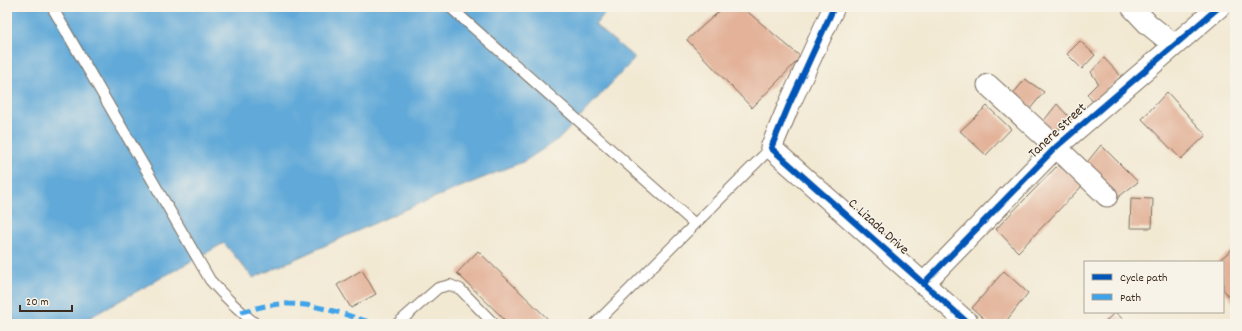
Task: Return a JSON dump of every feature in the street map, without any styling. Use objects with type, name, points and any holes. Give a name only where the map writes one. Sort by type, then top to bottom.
[{"type":"street","points":[[772,148],[789,105],[834,7]]},
{"type":"street","points":[[1132,7],[1148,24],[1174,45]]},
{"type":"street","name":"Tanere Street","points":[[923,284],[1056,147],[1219,7]]},
{"type":"street","points":[[988,85],[1107,196]]},
{"type":"street","name":"C. Lizada Drive","points":[[772,148],[969,324]]},
{"type":"lane","points":[[52,7],[210,280],[222,294],[256,324]]},
{"type":"lane","points":[[450,7],[695,224]]},
{"type":"lane","points":[[595,324],[772,148]]},
{"type":"lane","points":[[397,324],[438,288],[450,285],[460,289],[494,324]]},
{"type":"water","points":[[7,7],[610,7],[595,25],[635,58],[561,137],[525,161],[406,209],[253,278],[224,243],[78,324],[7,324]]},
{"type":"building","points":[[724,7],[742,7],[801,57],[752,108],[687,40]]},
{"type":"building","points":[[1080,41],[1095,55],[1082,69],[1067,54]]},
{"type":"building","points":[[1104,58],[1121,76],[1094,103],[1087,94],[1098,83],[1091,72]]},
{"type":"building","points":[[1025,79],[1044,92],[1025,115],[1009,99]]},
{"type":"building","points":[[1167,92],[1206,135],[1181,159],[1142,119]]},
{"type":"building","points":[[1057,104],[1069,117],[1050,138],[1038,128]]},
{"type":"building","points":[[987,106],[1011,129],[986,155],[960,131]]},
{"type":"building","points":[[1101,145],[1138,182],[1117,198],[1084,166]]},
{"type":"building","points":[[1058,165],[1083,185],[1018,252],[996,229]]},
{"type":"building","points":[[1131,198],[1153,199],[1152,228],[1130,228]]},
{"type":"building","points":[[1235,247],[1235,305],[1224,290],[1224,261],[1218,261]]},
{"type":"building","points":[[478,251],[549,320],[544,324],[509,324],[457,273]]},
{"type":"building","points":[[362,270],[376,294],[351,308],[337,285]]},
{"type":"building","points":[[1004,271],[1028,293],[1004,324],[990,324],[972,308]]},
{"type":"building","points":[[1114,313],[1116,313],[1128,324],[1103,324]]},
{"type":"marked path","points":[[241,312],[277,304],[300,305],[333,311],[376,324]]},
{"type":"cycle path","points":[[834,7],[771,148],[969,324]]},
{"type":"cycle path","points":[[923,284],[1056,147],[1219,7]]}]
